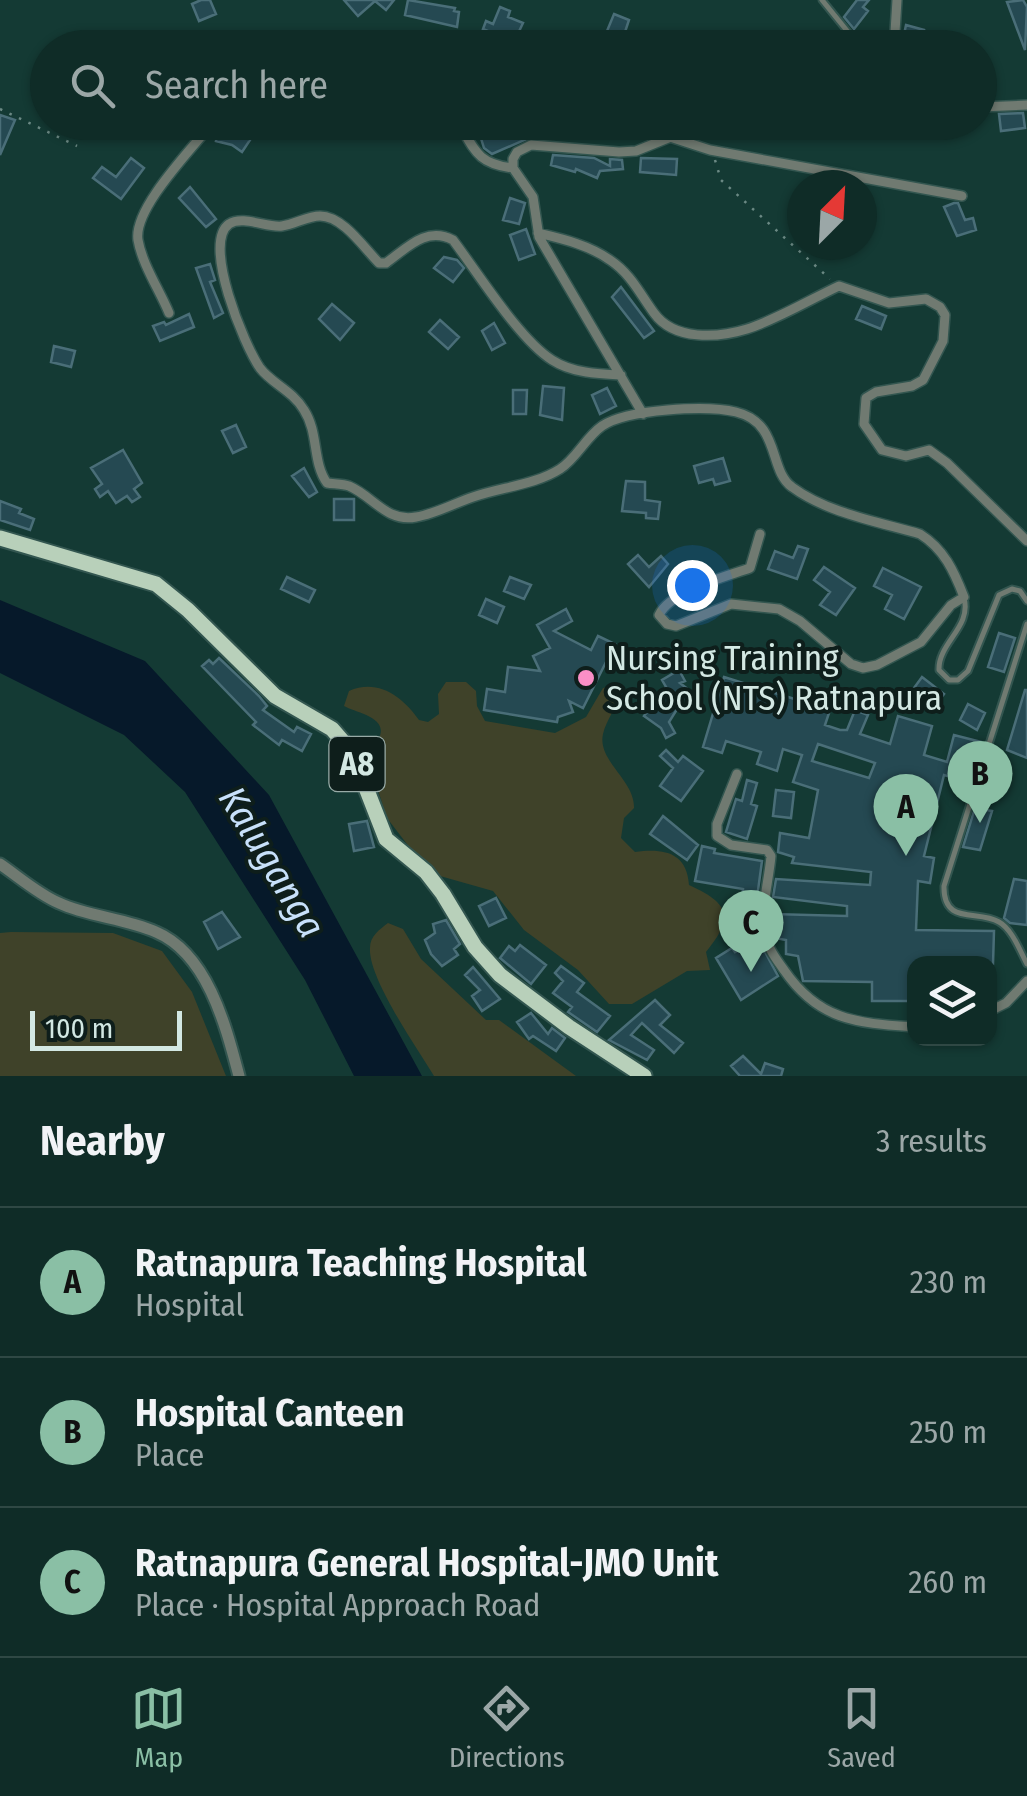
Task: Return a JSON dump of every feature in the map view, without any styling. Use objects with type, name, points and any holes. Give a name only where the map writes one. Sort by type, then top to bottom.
[{"type":"highway","name":"A8","points":[[0,538],[156,584],[275,696],[332,728],[352,752],[386,839],[434,883],[475,947],[500,975],[644,1076]]},
{"type":"street","points":[[895,30],[896,0]]},
{"type":"street","points":[[997,106],[1027,105]]},
{"type":"street","points":[[169,313],[138,242],[138,223],[199,140]]},
{"type":"street","points":[[469,140],[486,163],[513,168],[532,197],[538,233],[643,414]]},
{"type":"street","points":[[513,168],[517,152],[531,144],[619,152],[664,140]]},
{"type":"street","points":[[677,140],[710,150],[962,196]]},
{"type":"street","points":[[620,375],[590,374],[553,361],[528,338],[453,240],[442,234],[425,235],[386,263],[379,263],[340,223],[321,216],[280,226],[236,221],[226,226],[221,236],[226,293],[234,316],[262,370],[286,388],[305,410],[316,436],[320,473],[327,483],[350,486],[386,513],[413,518],[536,480],[561,469],[603,425],[663,410],[740,412],[758,423],[792,488],[823,504],[920,534],[933,542],[954,569],[964,597],[951,605],[920,642],[877,665],[863,668],[851,664],[779,608],[731,604],[676,626],[667,624],[660,615],[664,605],[684,593],[750,568],[760,534]]},
{"type":"street","points":[[538,233],[571,240],[610,260],[633,280],[657,318],[683,334],[714,335],[747,329],[839,286],[889,303],[916,298],[940,307],[945,314],[942,341],[923,380],[866,398],[864,424],[882,450],[906,456],[929,450],[1027,541]]},
{"type":"street","points":[[737,774],[717,836],[731,845],[767,850],[771,856],[764,922],[774,956],[794,985],[825,1011],[867,1024],[907,1027]]},
{"type":"street","points":[[0,864],[59,903],[156,932],[180,947],[221,1014],[239,1076]]},
{"type":"street","points":[[997,1007],[1027,982]]},
{"type":"lane","points":[[822,0],[846,30]]},
{"type":"lane","points":[[964,597],[964,619],[939,661],[940,670],[949,680],[958,680],[968,670],[999,595],[1012,589],[1020,591],[1027,602]]},
{"type":"lane","points":[[1027,624],[944,895],[953,911],[997,920],[1006,927],[1027,964]]},
{"type":"path","points":[[0,109],[30,123]]},
{"type":"path","points":[[65,140],[77,146]]},
{"type":"path","points":[[710,150],[721,180],[839,286]]},
{"type":"green space","points":[[446,682],[466,682],[476,691],[477,706],[485,721],[555,733],[586,717],[603,688],[614,685],[621,696],[604,729],[603,744],[610,762],[629,788],[634,808],[624,818],[621,838],[635,852],[664,852],[678,859],[684,865],[689,885],[720,905],[724,920],[706,952],[710,970],[687,971],[632,1004],[609,1004],[578,970],[524,930],[493,891],[440,876],[413,852],[387,818],[363,759],[379,738],[379,725],[344,706],[349,691],[380,688],[397,697],[419,720],[428,722],[439,714],[438,694]]},
{"type":"green space","points":[[388,923],[403,929],[421,959],[486,1020],[499,1020],[576,1076],[434,1076],[395,1013],[371,961],[372,940]]},
{"type":"green space","points":[[0,933],[113,933],[162,951],[192,992],[226,1076],[0,1076]]},
{"type":"water","name":"Kaluganga","points":[[0,600],[145,661],[269,795],[422,1076],[354,1076],[305,980],[185,792],[124,735],[0,673]]},
{"type":"building","points":[[210,0],[216,14],[199,21],[192,4]]},
{"type":"building","points":[[344,0],[394,0],[386,10],[375,1],[358,16]]},
{"type":"building","points":[[408,0],[455,8],[459,12],[457,27],[405,15]]},
{"type":"building","points":[[857,0],[869,0],[863,7],[868,11],[854,29],[844,17]]},
{"type":"building","points":[[1023,0],[1027,7],[1025,50],[1007,2]]},
{"type":"building","points":[[500,7],[510,11],[508,17],[523,23],[520,30],[483,29],[486,21],[493,24]]},
{"type":"building","points":[[614,14],[629,20],[626,30],[607,30]]},
{"type":"building","points":[[1023,113],[1025,128],[1001,131],[999,114]]},
{"type":"building","points":[[0,115],[15,120],[0,155]]},
{"type":"building","points":[[216,140],[250,140],[242,152]]},
{"type":"building","points":[[482,140],[524,140],[492,154]]},
{"type":"building","points":[[553,155],[594,158],[610,166],[610,159],[622,160],[623,169],[600,171],[597,178],[551,165]]},
{"type":"building","points":[[131,158],[144,168],[121,199],[93,178],[102,167],[116,177]]},
{"type":"building","points":[[641,158],[677,159],[676,175],[640,172]]},
{"type":"building","points":[[190,187],[216,219],[206,227],[179,198]]},
{"type":"building","points":[[510,198],[525,203],[519,224],[503,220]]},
{"type":"building","points":[[958,203],[965,220],[973,218],[976,230],[957,236],[944,207]]},
{"type":"building","points":[[526,229],[535,254],[519,260],[510,235]]},
{"type":"building","points":[[444,257],[457,260],[464,268],[453,282],[434,268]]},
{"type":"building","points":[[210,264],[215,280],[210,282],[223,313],[214,318],[196,268]]},
{"type":"building","points":[[621,287],[654,331],[644,338],[612,297]]},
{"type":"building","points":[[332,304],[354,323],[340,340],[319,319]]},
{"type":"building","points":[[862,306],[886,316],[881,329],[856,319]]},
{"type":"building","points":[[189,314],[194,327],[160,341],[153,326],[164,322],[166,325]]},
{"type":"building","points":[[440,320],[459,337],[448,349],[429,332]]},
{"type":"building","points":[[494,323],[505,343],[492,350],[482,331]]},
{"type":"building","points":[[54,346],[75,351],[71,367],[51,362]]},
{"type":"building","points":[[543,386],[564,388],[562,420],[540,415]]},
{"type":"building","points":[[607,388],[616,406],[600,414],[592,395]]},
{"type":"building","points":[[513,390],[527,390],[526,414],[513,414]]},
{"type":"building","points":[[236,425],[246,447],[233,453],[222,431]]},
{"type":"building","points":[[123,450],[142,483],[134,489],[140,497],[132,502],[127,496],[116,503],[108,491],[100,497],[95,489],[102,484],[91,468]]},
{"type":"building","points":[[723,458],[730,481],[715,485],[713,479],[699,483],[694,466]]},
{"type":"building","points":[[304,468],[317,492],[309,497],[292,476]]},
{"type":"building","points":[[626,481],[645,482],[645,500],[660,502],[658,519],[646,518],[646,513],[622,511]]},
{"type":"building","points":[[334,499],[354,499],[354,520],[334,520]]},
{"type":"building","points":[[0,501],[34,519],[30,530],[0,520]]},
{"type":"building","points":[[798,546],[808,549],[797,579],[768,569],[775,551],[793,558]]},
{"type":"building","points":[[638,555],[649,567],[661,556],[668,564],[649,587],[628,564]]},
{"type":"building","points":[[824,567],[855,588],[836,615],[820,605],[830,592],[814,580]]},
{"type":"building","points":[[883,568],[921,587],[904,619],[885,609],[892,595],[874,586]]},
{"type":"building","points":[[287,577],[315,590],[309,602],[281,589]]},
{"type":"building","points":[[510,577],[531,585],[524,599],[504,591]]},
{"type":"building","points":[[486,599],[504,607],[497,623],[479,615]]},
{"type":"building","points":[[566,609],[572,621],[554,631],[591,650],[598,636],[615,644],[583,708],[569,701],[573,712],[558,717],[557,722],[484,710],[487,689],[505,692],[508,667],[540,671],[533,656],[550,648],[537,625]]},
{"type":"building","points":[[999,633],[1015,638],[1004,672],[988,667]]},
{"type":"building","points":[[219,658],[259,696],[267,706],[263,710],[294,732],[297,727],[311,734],[302,751],[282,740],[279,745],[253,725],[256,722],[202,666]]},
{"type":"building","points":[[679,670],[685,681],[680,683],[689,690],[669,722],[675,733],[666,738],[661,728],[644,716],[666,687],[662,680]]},
{"type":"building","points":[[724,677],[830,710],[825,725],[840,730],[847,730],[855,710],[868,715],[860,734],[890,744],[898,716],[932,726],[924,755],[947,762],[954,735],[981,742],[970,782],[944,775],[924,856],[934,858],[930,883],[918,881],[916,930],[994,931],[993,956],[907,956],[907,1001],[872,1001],[872,982],[803,981],[798,956],[786,954],[786,940],[775,938],[772,914],[847,916],[847,906],[773,897],[776,879],[870,885],[871,872],[792,863],[794,857],[778,852],[780,833],[809,838],[818,790],[793,782],[802,755],[783,749],[777,771],[757,764],[761,752],[726,741],[722,753],[703,747]],"holes":[[[818,744],[875,763],[869,778],[812,761]]]},
{"type":"building","points":[[922,677],[944,694],[936,705],[914,688]]},
{"type":"building","points":[[1027,690],[1027,758],[1007,750]]},
{"type":"building","points":[[968,704],[985,713],[977,730],[960,720]]},
{"type":"building","points":[[666,750],[678,762],[683,756],[703,771],[681,801],[660,786],[673,768],[660,756]]},
{"type":"building","points":[[747,780],[757,783],[751,804],[757,806],[747,839],[726,832],[736,799],[742,801]]},
{"type":"building","points":[[776,790],[794,792],[791,818],[773,816]]},
{"type":"building","points":[[975,808],[992,811],[980,850],[963,847]]},
{"type":"building","points":[[663,816],[698,845],[687,860],[650,834]]},
{"type":"building","points":[[367,821],[374,847],[354,851],[349,824]]},
{"type":"building","points":[[702,846],[715,849],[714,853],[762,861],[756,905],[757,935],[738,934],[743,889],[695,881]]},
{"type":"building","points":[[1014,879],[1027,881],[1027,925],[1010,923],[1004,918]]},
{"type":"building","points":[[496,898],[506,918],[489,926],[479,906]]},
{"type":"building","points":[[222,912],[240,937],[218,949],[204,922]]},
{"type":"building","points":[[446,920],[460,944],[454,949],[458,955],[442,966],[425,940],[435,933],[433,924]]},
{"type":"building","points":[[758,939],[778,976],[741,1000],[716,958]]},
{"type":"building","points":[[520,945],[546,965],[531,984],[500,958],[509,946],[515,951]]},
{"type":"building","points":[[561,966],[584,983],[577,992],[610,1016],[597,1032],[568,1012],[572,1007],[553,993],[563,981],[555,973]]},
{"type":"building","points":[[473,967],[500,999],[482,1011],[472,996],[480,990],[465,975]]},
{"type":"building","points":[[655,1000],[670,1015],[660,1025],[683,1043],[674,1053],[642,1023],[631,1035],[654,1050],[647,1060],[609,1040]]},
{"type":"building","points":[[531,1013],[548,1034],[552,1028],[565,1038],[556,1051],[533,1036],[529,1039],[517,1022]]},
{"type":"building","points":[[743,1056],[761,1074],[765,1063],[783,1069],[781,1076],[740,1076],[731,1066]]},
{"type":"place","name":"Nursing Training School (NTS) Ratnapura","points":[[586,678]]},
{"type":"place","name":"Hospital Canteen","points":[[980,823]]},
{"type":"place","name":"Ratnapura Teaching Hospital","points":[[906,856]]},
{"type":"place","name":"Ratnapura General Hospital-JMO Unit","points":[[751,972]]}]
